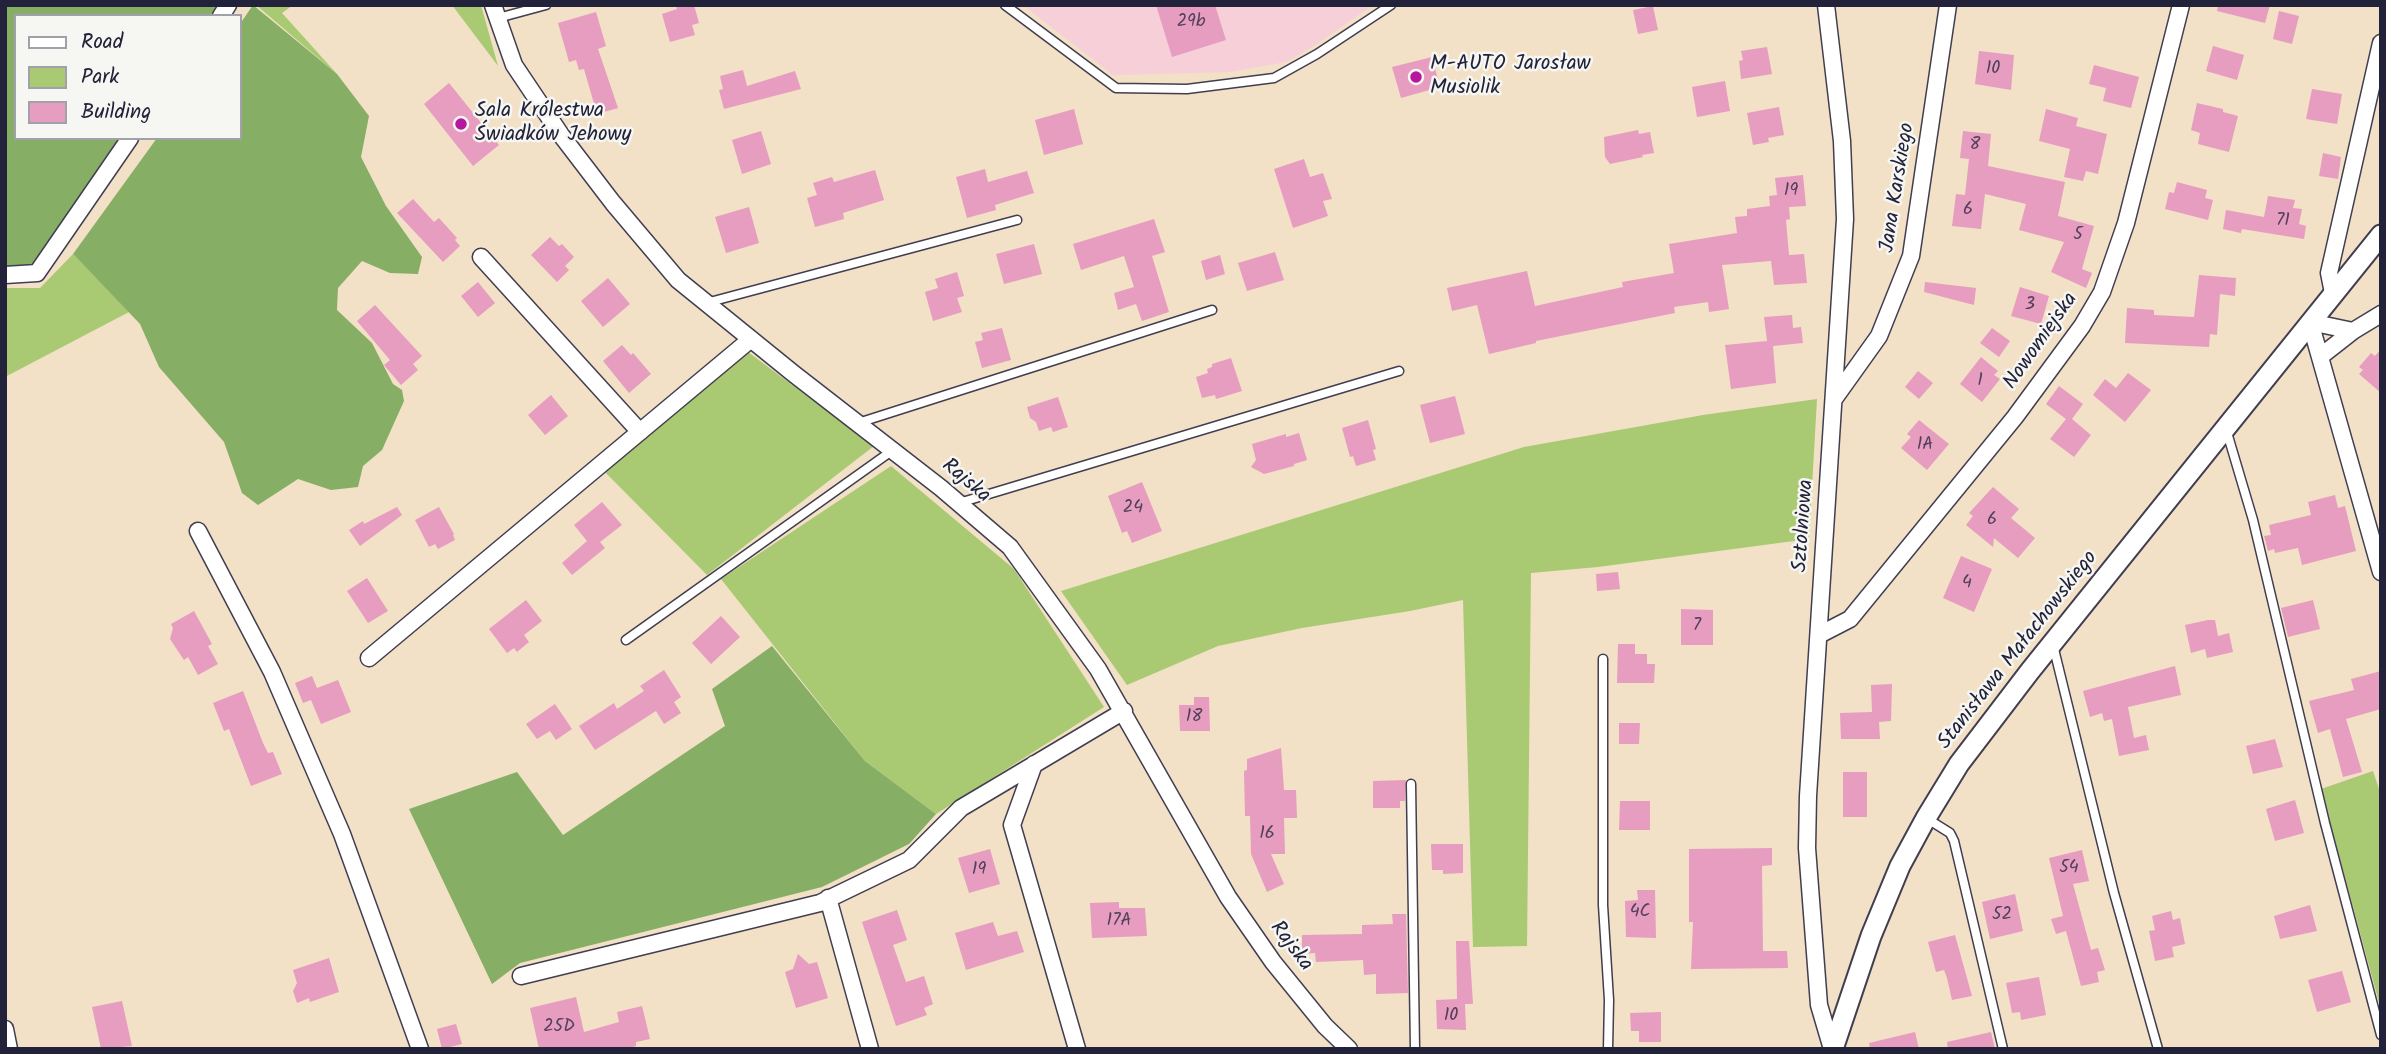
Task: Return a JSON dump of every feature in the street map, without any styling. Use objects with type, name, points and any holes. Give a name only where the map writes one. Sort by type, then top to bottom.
[{"type":"street","name":"Sztolniowa","points":[[1826,5],[1843,141],[1844,257],[1807,848],[1819,1005],[1833,1049]]},
{"type":"street","name":"Jana Karskiego","points":[[1834,400],[1880,336],[1911,256],[1948,5]]},
{"type":"street","name":"Nowomiejska","points":[[1819,635],[1850,619],[2015,417],[2082,326],[2102,292],[2122,235],[2180,5]]},
{"type":"street","name":"Rajska","points":[[494,12],[514,65],[561,135],[678,280],[959,503],[1010,547],[1063,618],[1124,711],[1228,897],[1273,962],[1325,1026],[1349,1049]]},
{"type":"street","points":[[2333,293],[2329,273],[2381,43]]},
{"type":"street","points":[[5,275],[37,273],[129,140]]},
{"type":"street","name":"Stanisława Małachowskiego","points":[[1833,1049],[1871,936],[1900,866],[1959,764],[2381,234]]},
{"type":"street","points":[[481,257],[640,432]]},
{"type":"street","points":[[2321,356],[2353,331],[2381,314]]},
{"type":"street","points":[[2310,321],[2353,331]]},
{"type":"street","points":[[2310,321],[2381,572]]},
{"type":"street","points":[[369,658],[751,339]]},
{"type":"street","points":[[198,531],[272,672],[342,834],[421,1049]]},
{"type":"street","points":[[520,976],[807,906],[828,898],[909,860],[961,808],[1124,711]]},
{"type":"street","points":[[1034,764],[1012,825],[1077,1049]]},
{"type":"street","points":[[828,898],[870,1049]]},
{"type":"street","points":[[5,1030],[9,1049]]},
{"type":"lane","points":[[494,12],[546,5]]},
{"type":"lane","points":[[1005,5],[1116,88],[1187,89],[1274,78],[1317,54],[1391,5]]},
{"type":"lane","points":[[706,303],[1017,220]]},
{"type":"lane","points":[[857,423],[1212,310]]},
{"type":"lane","points":[[959,503],[1399,371]]},
{"type":"lane","points":[[2226,427],[2253,520],[2325,823],[2381,1035]]},
{"type":"lane","points":[[626,640],[893,450]]},
{"type":"lane","points":[[2053,643],[2114,893],[2158,1049]]},
{"type":"lane","points":[[1603,659],[1603,905],[1609,1000],[1608,1049]]},
{"type":"lane","points":[[1411,784],[1415,1049]]},
{"type":"lane","points":[[1926,818],[1950,833],[1954,841],[2003,1049]]},
{"type":"shaded area","points":[[1023,5],[1373,5],[1286,62],[1230,72],[1113,75]]},
{"type":"green space","points":[[5,5],[219,5],[212,14],[14,14],[14,140],[118,140],[35,265],[5,272]]},
{"type":"green space","points":[[253,5],[337,74],[369,116],[361,157],[386,206],[422,257],[418,274],[390,273],[362,261],[338,288],[337,310],[372,343],[393,384],[402,390],[404,401],[382,450],[363,466],[358,487],[331,490],[298,479],[258,505],[242,493],[224,442],[159,367],[140,324],[73,254],[156,140],[242,140],[242,21]]},
{"type":"green space","points":[[256,5],[293,5],[282,13],[337,74]]},
{"type":"green space","points":[[452,5],[481,5],[498,66]]},
{"type":"green space","points":[[73,254],[129,312],[5,377],[5,288],[40,288]]},
{"type":"green space","points":[[744,349],[874,446],[707,575],[602,469]]},
{"type":"green space","points":[[1817,399],[1809,539],[1598,567],[1531,573],[1527,946],[1473,947],[1463,600],[1302,628],[1218,646],[1127,685],[1061,591],[1524,447],[1703,415]]},
{"type":"green space","points":[[891,466],[1014,569],[1104,707],[936,814],[865,761],[721,579]]},
{"type":"green space","points":[[772,646],[865,761],[936,814],[909,844],[822,887],[520,963],[492,984],[409,809],[517,772],[563,835],[725,726],[712,689]]},
{"type":"green space","points":[[2373,771],[2381,795],[2381,1010],[2321,789]]},
{"type":"building","points":[[676,5],[694,5],[699,23],[692,25],[695,35],[670,42],[662,14],[677,9]]},
{"type":"building","points":[[1156,5],[1215,5],[1226,40],[1172,57]]},
{"type":"building","points":[[2218,5],[2270,5],[2265,23],[2217,11]]},
{"type":"building","points":[[1653,6],[1658,30],[1638,34],[1633,10]]},
{"type":"building","points":[[2279,11],[2299,16],[2292,44],[2273,39]]},
{"type":"building","points":[[596,12],[606,46],[598,49],[618,108],[597,114],[584,69],[579,70],[576,60],[569,62],[558,23]]},
{"type":"building","points":[[2213,46],[2244,55],[2237,80],[2206,71]]},
{"type":"building","points":[[1767,47],[1772,74],[1741,79],[1741,51]]},
{"type":"building","points":[[1979,51],[2014,55],[2011,90],[1975,84]]},
{"type":"building","name":"M-AUTO Jarosław Musiolik","points":[[1432,57],[1440,87],[1401,98],[1392,67]]},
{"type":"building","points":[[2094,65],[2139,77],[2131,108],[2103,101],[2106,88],[2089,84]]},
{"type":"building","points":[[743,70],[747,86],[795,71],[801,89],[724,109],[719,90],[723,89],[720,76]]},
{"type":"building","points":[[1725,81],[1730,111],[1697,117],[1692,87]]},
{"type":"building","name":"Sala Królestwa Świadków Jehowy","points":[[449,83],[499,145],[473,166],[424,104]]},
{"type":"building","points":[[2312,89],[2342,94],[2337,124],[2306,119]]},
{"type":"building","points":[[2197,103],[2223,109],[2223,112],[2238,116],[2229,152],[2198,144],[2200,133],[2191,130]]},
{"type":"building","points":[[1779,107],[1784,135],[1753,145],[1747,113]]},
{"type":"building","points":[[1074,109],[1083,144],[1044,155],[1035,120]]},
{"type":"building","points":[[2046,109],[2078,118],[2076,126],[2107,134],[2098,174],[2086,171],[2083,181],[2064,177],[2070,149],[2039,141]]},
{"type":"building","points":[[1638,130],[1639,134],[1650,132],[1654,153],[1610,164],[1605,157],[1604,137]]},
{"type":"building","points":[[761,131],[771,164],[742,174],[732,140]]},
{"type":"building","points":[[1963,131],[1991,134],[1988,166],[2065,182],[2058,216],[2094,226],[2082,269],[2092,273],[2086,288],[2051,272],[2064,242],[2019,230],[2026,204],[1985,194],[1981,229],[1952,226],[1956,194],[1965,195],[1969,159],[1960,158]]},
{"type":"building","points":[[2323,153],[2341,157],[2338,179],[2319,176]]},
{"type":"building","points":[[1304,159],[1310,177],[1323,173],[1332,199],[1323,201],[1328,216],[1293,228],[1274,169]]},
{"type":"building","points":[[985,169],[988,182],[1027,171],[1034,193],[995,205],[996,210],[967,218],[956,177]]},
{"type":"building","points":[[875,170],[884,200],[843,213],[844,219],[815,227],[807,198],[817,195],[813,183],[832,177],[834,182]]},
{"type":"building","points":[[1803,175],[1806,206],[1789,207],[1790,219],[1786,220],[1789,255],[1804,254],[1807,283],[1774,285],[1771,261],[1722,265],[1729,309],[1709,312],[1708,302],[1674,307],[1675,313],[1536,341],[1489,354],[1477,305],[1452,311],[1447,288],[1527,271],[1535,306],[1623,287],[1622,282],[1674,273],[1669,244],[1737,233],[1735,217],[1747,216],[1747,209],[1770,206],[1769,196],[1777,195],[1775,178]]},
{"type":"building","points":[[2177,182],[2207,190],[2205,198],[2213,200],[2208,220],[2165,209],[2169,192],[2174,193]]},
{"type":"building","points":[[2268,196],[2295,200],[2293,208],[2302,209],[2299,224],[2306,226],[2304,239],[2242,229],[2241,233],[2223,229],[2226,210],[2264,217]]},
{"type":"building","points":[[413,199],[434,222],[439,218],[457,238],[455,240],[460,246],[443,262],[397,213]]},
{"type":"building","points":[[749,207],[759,243],[726,253],[715,217]]},
{"type":"building","points":[[1154,219],[1165,252],[1152,256],[1169,312],[1142,321],[1136,304],[1118,310],[1114,293],[1134,287],[1124,256],[1081,270],[1073,244]]},
{"type":"building","points":[[550,237],[559,246],[562,244],[574,257],[565,266],[569,270],[557,282],[531,255]]},
{"type":"building","points":[[1034,244],[1042,274],[1004,284],[996,254]]},
{"type":"building","points":[[1275,252],[1284,280],[1247,291],[1238,263]]},
{"type":"building","points":[[1220,255],[1225,274],[1206,280],[1201,261]]},
{"type":"building","points":[[957,272],[964,296],[957,298],[962,312],[933,321],[925,292],[938,288],[935,279]]},
{"type":"building","points":[[2199,275],[2236,278],[2235,296],[2220,294],[2217,335],[2210,334],[2209,347],[2125,343],[2127,308],[2154,310],[2154,315],[2194,317]]},
{"type":"building","points":[[608,278],[630,304],[603,327],[581,301]]},
{"type":"building","points":[[478,282],[495,303],[478,317],[461,296]]},
{"type":"building","points":[[1925,282],[1976,288],[1974,305],[1924,292]]},
{"type":"building","points":[[2020,287],[2049,296],[2041,324],[2011,316]]},
{"type":"building","points":[[375,305],[422,356],[413,364],[418,370],[401,385],[384,365],[390,360],[357,321]]},
{"type":"building","points":[[1792,315],[1793,328],[1801,327],[1803,343],[1773,346],[1776,383],[1731,389],[1725,345],[1767,341],[1764,317]]},
{"type":"building","points":[[1002,328],[1011,360],[982,368],[975,342],[983,340],[981,333]]},
{"type":"building","points":[[1992,328],[2010,341],[1999,357],[1980,343]]},
{"type":"building","points":[[622,345],[631,355],[633,353],[651,374],[629,393],[603,361]]},
{"type":"building","points":[[2381,349],[2381,393],[2359,374],[2363,370],[2359,367],[2371,353],[2375,356]]},
{"type":"building","points":[[1981,357],[1998,371],[1994,375],[2000,379],[1982,402],[1960,384]]},
{"type":"building","points":[[1231,358],[1242,391],[1216,399],[1215,395],[1202,398],[1196,377],[1208,373],[1207,369],[1212,367],[1212,364]]},
{"type":"building","points":[[1918,371],[1933,383],[1919,399],[1905,387]]},
{"type":"building","points":[[2128,373],[2151,390],[2125,422],[2093,395],[2105,379],[2116,388]]},
{"type":"building","points":[[2059,386],[2083,404],[2072,419],[2091,435],[2074,457],[2050,439],[2066,419],[2046,404]]},
{"type":"building","points":[[551,395],[568,416],[545,435],[528,415]]},
{"type":"building","points":[[1455,396],[1465,434],[1430,443],[1420,405]]},
{"type":"building","points":[[1058,397],[1068,427],[1053,432],[1051,427],[1039,431],[1036,422],[1030,418],[1027,407]]},
{"type":"building","points":[[1368,420],[1376,449],[1373,450],[1376,460],[1356,466],[1353,456],[1350,457],[1342,428]]},
{"type":"building","points":[[1919,420],[1949,444],[1927,470],[1901,448],[1911,437],[1907,434]]},
{"type":"building","points":[[1299,433],[1307,460],[1264,474],[1251,467],[1256,460],[1252,444]]},
{"type":"building","points":[[1142,482],[1162,531],[1132,543],[1127,531],[1122,533],[1108,496]]},
{"type":"building","points":[[1993,487],[2019,509],[2011,518],[2035,538],[2018,558],[1994,538],[1993,547],[1966,525],[1973,516],[1969,513]]},
{"type":"building","points":[[2335,495],[2338,508],[2345,506],[2356,551],[2302,565],[2298,548],[2275,553],[2274,549],[2268,551],[2264,536],[2271,535],[2269,525],[2311,515],[2308,502]]},
{"type":"building","points":[[602,502],[622,525],[600,542],[605,548],[572,575],[562,563],[587,541],[574,525]]},
{"type":"building","points":[[397,507],[402,515],[360,546],[349,530]]},
{"type":"building","points":[[439,507],[455,540],[438,549],[435,544],[429,547],[415,520]]},
{"type":"building","points":[[1961,556],[1992,569],[1974,612],[1943,598]]},
{"type":"building","points":[[1618,572],[1620,589],[1597,591],[1596,574]]},
{"type":"building","points":[[367,578],[388,611],[368,623],[347,591]]},
{"type":"building","points":[[526,600],[542,621],[524,635],[529,642],[517,652],[514,648],[507,653],[489,629]]},
{"type":"building","points":[[2313,600],[2320,629],[2288,637],[2281,608]]},
{"type":"building","points":[[1681,609],[1713,610],[1713,645],[1681,645]]},
{"type":"building","points":[[194,611],[212,644],[208,646],[218,664],[198,675],[188,657],[184,660],[170,639],[173,628],[171,624]]},
{"type":"building","points":[[721,616],[740,637],[711,664],[692,643]]},
{"type":"building","points":[[2215,620],[2218,636],[2229,633],[2233,652],[2207,658],[2205,649],[2191,653],[2185,625]]},
{"type":"building","points":[[1618,644],[1635,644],[1635,654],[1647,654],[1647,664],[1655,664],[1654,683],[1617,683]]},
{"type":"building","points":[[2175,666],[2181,695],[2128,707],[2134,738],[2146,735],[2149,750],[2119,756],[2112,719],[2104,721],[2102,713],[2090,717],[2083,691]]},
{"type":"building","points":[[664,670],[681,697],[674,702],[681,713],[664,724],[656,711],[595,750],[579,726],[614,703],[617,709],[644,691],[640,686]]},
{"type":"building","points":[[2381,671],[2381,709],[2346,719],[2362,772],[2343,777],[2330,729],[2318,733],[2309,701],[2354,690],[2351,679]]},
{"type":"building","points":[[312,676],[317,688],[338,680],[351,712],[321,724],[311,700],[303,703],[295,683]]},
{"type":"building","points":[[1892,684],[1891,721],[1879,722],[1880,739],[1841,739],[1840,713],[1872,712],[1871,685]]},
{"type":"building","points":[[243,691],[263,743],[268,753],[273,752],[282,774],[251,786],[229,729],[224,731],[213,703]]},
{"type":"building","points":[[1194,697],[1209,697],[1210,731],[1180,731],[1179,705],[1194,705]]},
{"type":"building","points":[[555,704],[572,729],[556,740],[550,731],[537,739],[526,724]]},
{"type":"building","points":[[1619,723],[1640,723],[1639,744],[1619,744]]},
{"type":"building","points":[[2275,739],[2283,767],[2253,774],[2246,746]]},
{"type":"building","points":[[1281,748],[1284,790],[1296,790],[1297,818],[1284,818],[1285,854],[1271,854],[1284,884],[1267,892],[1251,854],[1250,816],[1245,816],[1244,771],[1247,770],[1247,759]]},
{"type":"building","points":[[1843,772],[1867,772],[1867,817],[1843,817]]},
{"type":"building","points":[[1406,780],[1405,801],[1400,801],[1400,808],[1373,808],[1373,781]]},
{"type":"building","points":[[2295,800],[2304,833],[2275,841],[2266,809]]},
{"type":"building","points":[[1620,801],[1650,801],[1650,830],[1619,830]]},
{"type":"building","points":[[1431,844],[1463,844],[1463,873],[1443,874],[1443,870],[1432,870]]},
{"type":"building","points":[[1772,848],[1772,865],[1762,866],[1763,951],[1787,951],[1788,968],[1691,969],[1693,922],[1689,922],[1689,849]]},
{"type":"building","points":[[990,849],[1000,884],[969,893],[958,858]]},
{"type":"building","points":[[2082,850],[2089,881],[2073,884],[2091,950],[2098,948],[2105,970],[2097,972],[2099,982],[2081,986],[2066,931],[2056,934],[2051,919],[2063,916],[2049,858]]},
{"type":"building","points":[[1637,890],[1655,890],[1656,938],[1626,937],[1625,901],[1638,900]]},
{"type":"building","points":[[2015,894],[2023,931],[1990,939],[1982,902]]},
{"type":"building","points":[[1119,902],[1119,908],[1145,908],[1147,936],[1092,938],[1090,903]]},
{"type":"building","points":[[2310,905],[2317,931],[2280,939],[2274,916]]},
{"type":"building","points":[[897,910],[907,940],[893,945],[906,982],[924,976],[933,1004],[924,1008],[927,1015],[896,1026],[862,922]]},
{"type":"building","points":[[2171,911],[2173,920],[2180,918],[2185,944],[2172,947],[2174,957],[2155,961],[2149,931],[2155,930],[2152,916]]},
{"type":"building","points":[[1392,914],[1406,914],[1408,993],[1376,994],[1376,974],[1364,975],[1363,960],[1316,962],[1315,953],[1302,954],[1302,935],[1362,934],[1362,925],[1393,924]]},
{"type":"building","points":[[993,922],[998,936],[1017,931],[1024,952],[966,970],[955,933]]},
{"type":"building","points":[[1955,935],[1972,996],[1952,1000],[1944,970],[1936,972],[1928,942]]},
{"type":"building","points":[[1456,941],[1469,941],[1473,1004],[1465,1004],[1466,1030],[1437,1029],[1436,1000],[1457,999]]},
{"type":"building","points":[[798,954],[809,964],[817,962],[828,998],[796,1008],[785,972],[793,969]]},
{"type":"building","points":[[329,958],[339,992],[310,1002],[309,998],[297,1003],[293,991],[297,983],[293,970]]},
{"type":"building","points":[[2342,971],[2351,1002],[2317,1012],[2308,980]]},
{"type":"building","points":[[2039,977],[2046,1015],[2021,1020],[2020,1012],[2012,1013],[2006,983]]},
{"type":"building","points":[[576,997],[584,1032],[619,1022],[617,1012],[642,1006],[650,1039],[636,1042],[636,1046],[627,1049],[539,1049],[530,1008]]},
{"type":"building","points":[[122,1001],[132,1046],[101,1049],[92,1007]]},
{"type":"building","points":[[1661,1012],[1661,1042],[1639,1042],[1639,1031],[1631,1031],[1630,1013]]},
{"type":"building","points":[[456,1024],[462,1044],[442,1049],[437,1029]]},
{"type":"building","points":[[1915,1032],[1919,1049],[1870,1049],[1869,1043]]},
{"type":"building","points":[[1991,1032],[1995,1049],[1948,1049],[1947,1042]]},
{"type":"place","name":"M-AUTO Jarosław Musiolik","points":[[1416,77]]},
{"type":"place","name":"Sala Królestwa Świadków Jehowy","points":[[461,124]]}]
